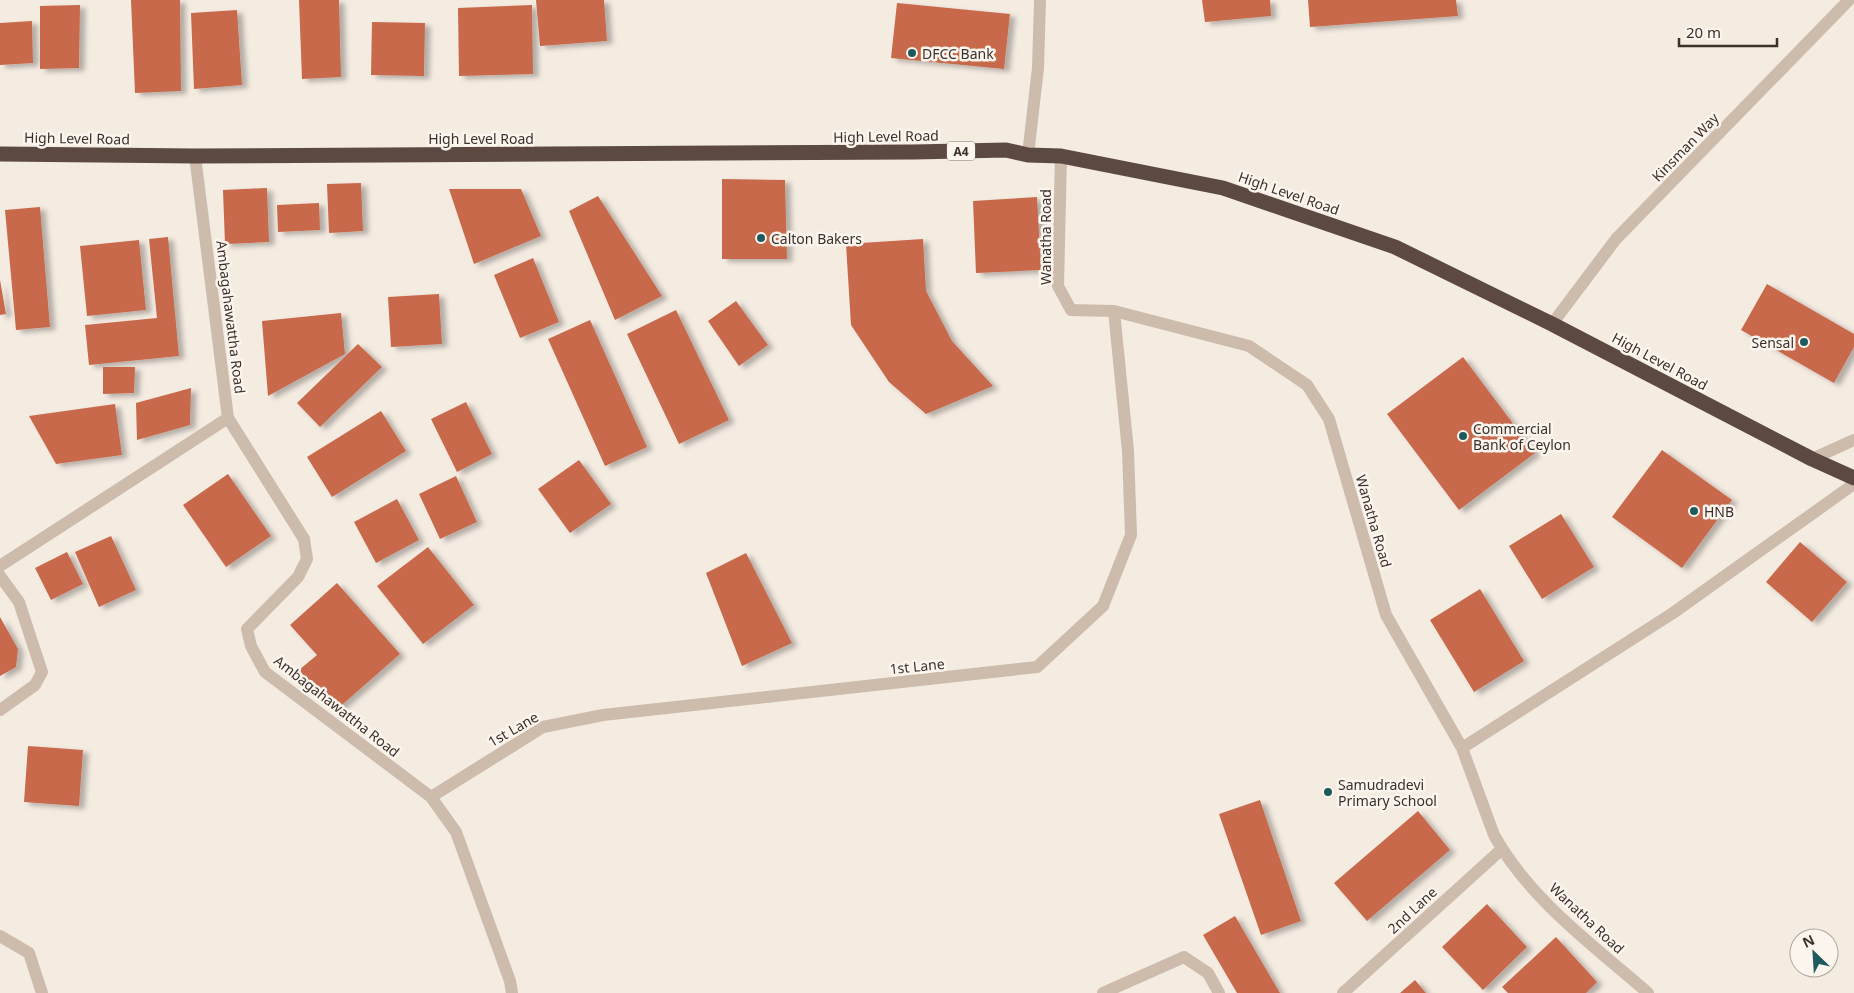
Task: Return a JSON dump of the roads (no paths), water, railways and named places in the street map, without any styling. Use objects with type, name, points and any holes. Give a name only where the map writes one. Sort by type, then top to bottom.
[{"type":"highway","name":"High Level Road","points":[[0,154],[195,156],[1006,150],[1028,155],[1061,156],[1223,188],[1395,247],[1552,324],[1812,459],[1854,478]]},
{"type":"street","points":[[1028,155],[1038,68],[1040,0]]},
{"type":"street","name":"Kinsman Way","points":[[1552,324],[1616,239],[1849,0]]},
{"type":"street","name":"Ambagahawattha Road","points":[[195,156],[228,418],[304,539],[307,559],[298,577],[247,629],[251,646],[265,672],[431,797],[456,832],[510,981],[512,993]]},
{"type":"street","name":"Wanatha Road","points":[[1061,156],[1058,286],[1071,310],[1114,312],[1249,346],[1308,385],[1328,419],[1386,615],[1462,748],[1494,835],[1502,849],[1549,907],[1648,993]]},
{"type":"street","name":"1st Lane","points":[[431,797],[543,727],[603,715],[1037,667],[1103,606],[1132,535],[1128,451],[1114,312]]},
{"type":"street","points":[[0,566],[228,418]]},
{"type":"street","points":[[1812,459],[1854,440]]},
{"type":"street","points":[[1462,748],[1673,613],[1854,484]]},
{"type":"street","points":[[0,576],[19,602],[42,672],[35,685],[0,710]]},
{"type":"street","name":"2nd Lane","points":[[1343,993],[1502,849]]},
{"type":"street","points":[[0,936],[29,952],[42,993]]},
{"type":"street","points":[[1103,993],[1184,957],[1208,973],[1219,993]]},
{"type":"place","name":"DFCC Bank","points":[[912,53]]},
{"type":"place","name":"Calton Bakers","points":[[761,238]]},
{"type":"place","name":"Sensal","points":[[1804,342]]},
{"type":"place","name":"Commercial Bank of Ceylon","points":[[1463,436]]},
{"type":"place","name":"HNB","points":[[1694,511]]},
{"type":"place","name":"Samudradevi Primary School","points":[[1328,792]]}]
